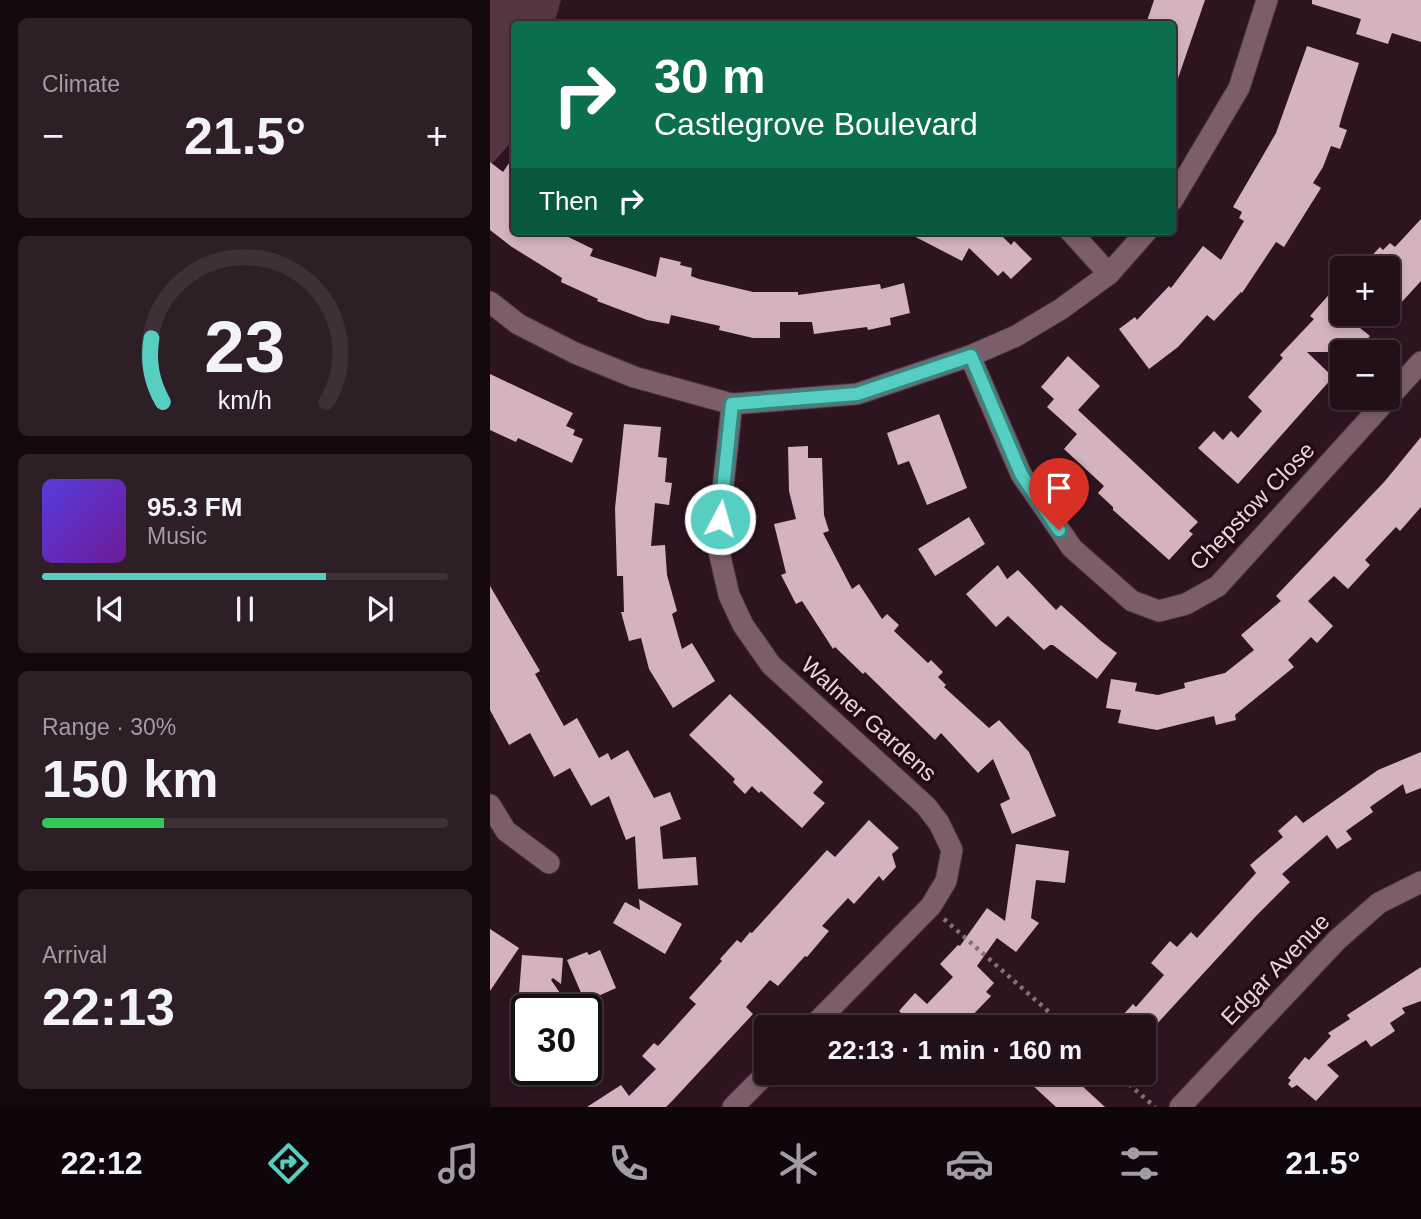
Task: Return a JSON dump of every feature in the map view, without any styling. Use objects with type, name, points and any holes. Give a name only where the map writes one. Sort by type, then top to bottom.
[{"type":"street","points":[[1176,194],[1239,88],[1267,0]]},
{"type":"street","points":[[1074,235],[1109,274]]},
{"type":"street","points":[[490,302],[518,324],[575,353],[634,377],[732,404],[857,394],[971,356],[1016,337],[1109,274],[1143,235]]},
{"type":"street","name":"Chepstow Close","points":[[971,356],[1021,474],[1072,548],[1132,601],[1159,611],[1186,604],[1218,586],[1421,362]]},
{"type":"street","name":"Walmer Gardens","points":[[732,404],[718,543],[729,595],[743,625],[771,666],[926,806],[939,823],[952,850],[946,881],[931,906],[824,1015]]},
{"type":"street","points":[[490,805],[506,831],[549,863]]},
{"type":"street","name":"Edgar Avenue","points":[[1180,1107],[1337,940],[1379,903],[1421,882]]},
{"type":"street","points":[[733,1107],[755,1085]]},
{"type":"path","points":[[931,906],[1053,1015]]},
{"type":"path","points":[[1130,1085],[1155,1107]]},
{"type":"shaded area","points":[[490,0],[561,0],[555,21],[511,21],[511,142],[490,166]]},
{"type":"building","points":[[1154,0],[1205,0],[1176,84],[1176,21],[1147,21]]},
{"type":"building","points":[[1312,0],[1421,0],[1421,42],[1392,33],[1388,44],[1356,34],[1361,19],[1312,4]]},
{"type":"building","points":[[1307,46],[1359,63],[1339,127],[1347,130],[1340,149],[1331,146],[1313,183],[1321,188],[1284,247],[1276,242],[1242,293],[1214,321],[1207,315],[1178,347],[1149,369],[1119,329],[1135,317],[1137,320],[1169,286],[1171,288],[1203,246],[1221,260],[1244,221],[1239,218],[1242,212],[1233,207],[1276,133]]},
{"type":"building","points":[[511,160],[511,235],[564,235],[593,249],[590,256],[656,277],[660,257],[692,268],[691,276],[753,292],[798,292],[798,295],[880,284],[881,289],[904,283],[910,313],[890,318],[891,325],[868,330],[867,327],[814,334],[812,322],[780,322],[780,338],[753,338],[719,330],[720,326],[671,315],[669,324],[647,320],[597,301],[598,299],[561,282],[562,278],[490,230],[490,162],[503,172]]},
{"type":"building","points":[[1421,219],[1421,281],[1400,304],[1400,256],[1371,256],[1380,247],[1383,250],[1390,243],[1395,247]]},
{"type":"building","points":[[912,235],[1001,235],[1011,245],[1014,241],[1032,259],[1011,279],[1003,271],[998,276],[969,248],[962,261]]},
{"type":"building","points":[[1330,294],[1330,326],[1362,326],[1360,328],[1370,336],[1366,340],[1330,340],[1330,352],[1307,352],[1330,374],[1330,380],[1238,484],[1198,448],[1214,431],[1223,440],[1231,431],[1238,438],[1262,411],[1248,397],[1283,358],[1280,355],[1314,319],[1310,316]]},
{"type":"building","points":[[1068,356],[1100,386],[1078,410],[1198,522],[1189,531],[1193,534],[1169,560],[1113,510],[1098,493],[1104,486],[1064,449],[1077,434],[1047,407],[1054,399],[1041,387]]},
{"type":"building","points":[[490,374],[573,413],[566,426],[575,430],[573,435],[583,439],[572,463],[518,438],[516,442],[490,430]]},
{"type":"building","points":[[939,414],[967,488],[927,505],[909,461],[898,465],[887,433]]},
{"type":"building","points":[[624,424],[661,427],[658,457],[667,458],[665,482],[672,483],[669,505],[655,503],[651,546],[665,545],[667,575],[677,611],[672,614],[682,649],[692,643],[715,681],[673,708],[649,669],[641,638],[629,641],[621,612],[624,612],[623,576],[617,576],[615,508]]},
{"type":"building","points":[[1421,437],[1421,507],[1400,531],[1396,527],[1365,560],[1370,565],[1348,589],[1334,576],[1308,601],[1333,626],[1317,643],[1311,637],[1288,660],[1294,667],[1235,715],[1236,720],[1216,725],[1214,716],[1157,730],[1118,723],[1121,710],[1106,708],[1111,679],[1137,683],[1135,691],[1158,695],[1185,688],[1184,683],[1225,673],[1254,650],[1241,635],[1281,601],[1276,596],[1385,481]]},
{"type":"building","points":[[808,446],[808,458],[822,458],[824,515],[829,531],[823,533],[852,589],[859,584],[882,619],[887,614],[899,625],[894,631],[928,663],[931,660],[943,672],[938,677],[946,685],[944,687],[989,728],[999,720],[1029,752],[1056,816],[1012,834],[1000,804],[1010,799],[993,759],[978,773],[941,733],[935,740],[865,672],[863,674],[835,647],[833,649],[802,601],[796,604],[781,575],[786,573],[774,524],[796,519],[789,491],[788,447]]},
{"type":"building","points":[[969,517],[985,544],[935,576],[918,549]]},
{"type":"building","points":[[998,565],[1007,579],[1018,570],[1056,610],[1061,605],[1117,653],[1097,679],[1053,645],[1044,650],[1008,616],[996,627],[966,594]]},
{"type":"building","points":[[490,586],[540,671],[535,674],[564,726],[577,718],[599,758],[608,753],[611,760],[628,750],[654,798],[670,792],[681,819],[660,827],[663,859],[696,857],[698,885],[638,889],[635,836],[626,840],[609,796],[591,806],[570,768],[554,777],[530,733],[509,745],[490,710]]},
{"type":"building","points":[[730,694],[823,782],[813,793],[825,803],[802,828],[761,791],[759,793],[752,786],[745,794],[733,782],[735,779],[689,735]]},
{"type":"building","points":[[1421,752],[1421,788],[1406,794],[1403,784],[1370,807],[1373,812],[1346,831],[1352,839],[1337,849],[1327,835],[1282,874],[1290,882],[1156,1025],[1156,1015],[1123,1015],[1133,1004],[1136,1007],[1164,975],[1151,963],[1170,941],[1177,947],[1191,932],[1197,938],[1256,873],[1250,865],[1283,837],[1278,831],[1296,815],[1303,823],[1378,770]]},
{"type":"building","points":[[869,820],[899,848],[892,854],[896,867],[883,881],[879,876],[854,904],[848,898],[822,926],[829,931],[807,957],[805,956],[778,986],[770,980],[746,1007],[753,1014],[673,1100],[666,1107],[587,1107],[621,1085],[629,1096],[656,1069],[642,1056],[654,1043],[658,1046],[696,1004],[689,998],[722,961],[720,959],[737,940],[741,943],[752,933],[827,850],[835,857]]},
{"type":"building","points":[[1016,844],[1069,851],[1065,883],[1036,880],[1031,918],[1039,923],[1016,952],[997,938],[977,966],[994,983],[986,992],[991,996],[973,1015],[904,1015],[899,1011],[915,993],[927,1004],[953,977],[940,964],[960,946],[987,908],[1005,921]]},
{"type":"building","points":[[639,899],[682,924],[665,954],[613,923],[625,902],[640,910]]},
{"type":"building","points":[[490,929],[519,948],[490,991]]},
{"type":"building","points":[[600,950],[616,988],[602,994],[582,994],[567,960],[587,952],[589,955]]},
{"type":"building","points":[[522,955],[563,958],[561,984],[553,978],[551,980],[560,994],[519,994]]},
{"type":"building","points":[[1421,967],[1421,1001],[1402,1008],[1405,1013],[1390,1023],[1395,1031],[1371,1047],[1366,1040],[1327,1065],[1339,1076],[1316,1101],[1297,1085],[1292,1088],[1288,1084],[1291,1080],[1288,1078],[1305,1057],[1309,1060],[1331,1036],[1328,1033],[1350,1019],[1347,1015]]},
{"type":"building","points":[[1032,1085],[1081,1085],[1105,1107],[1056,1107]]},
{"type":"route","points":[[720,519],[732,404],[857,394],[971,356],[1021,474],[1059,530]]}]
